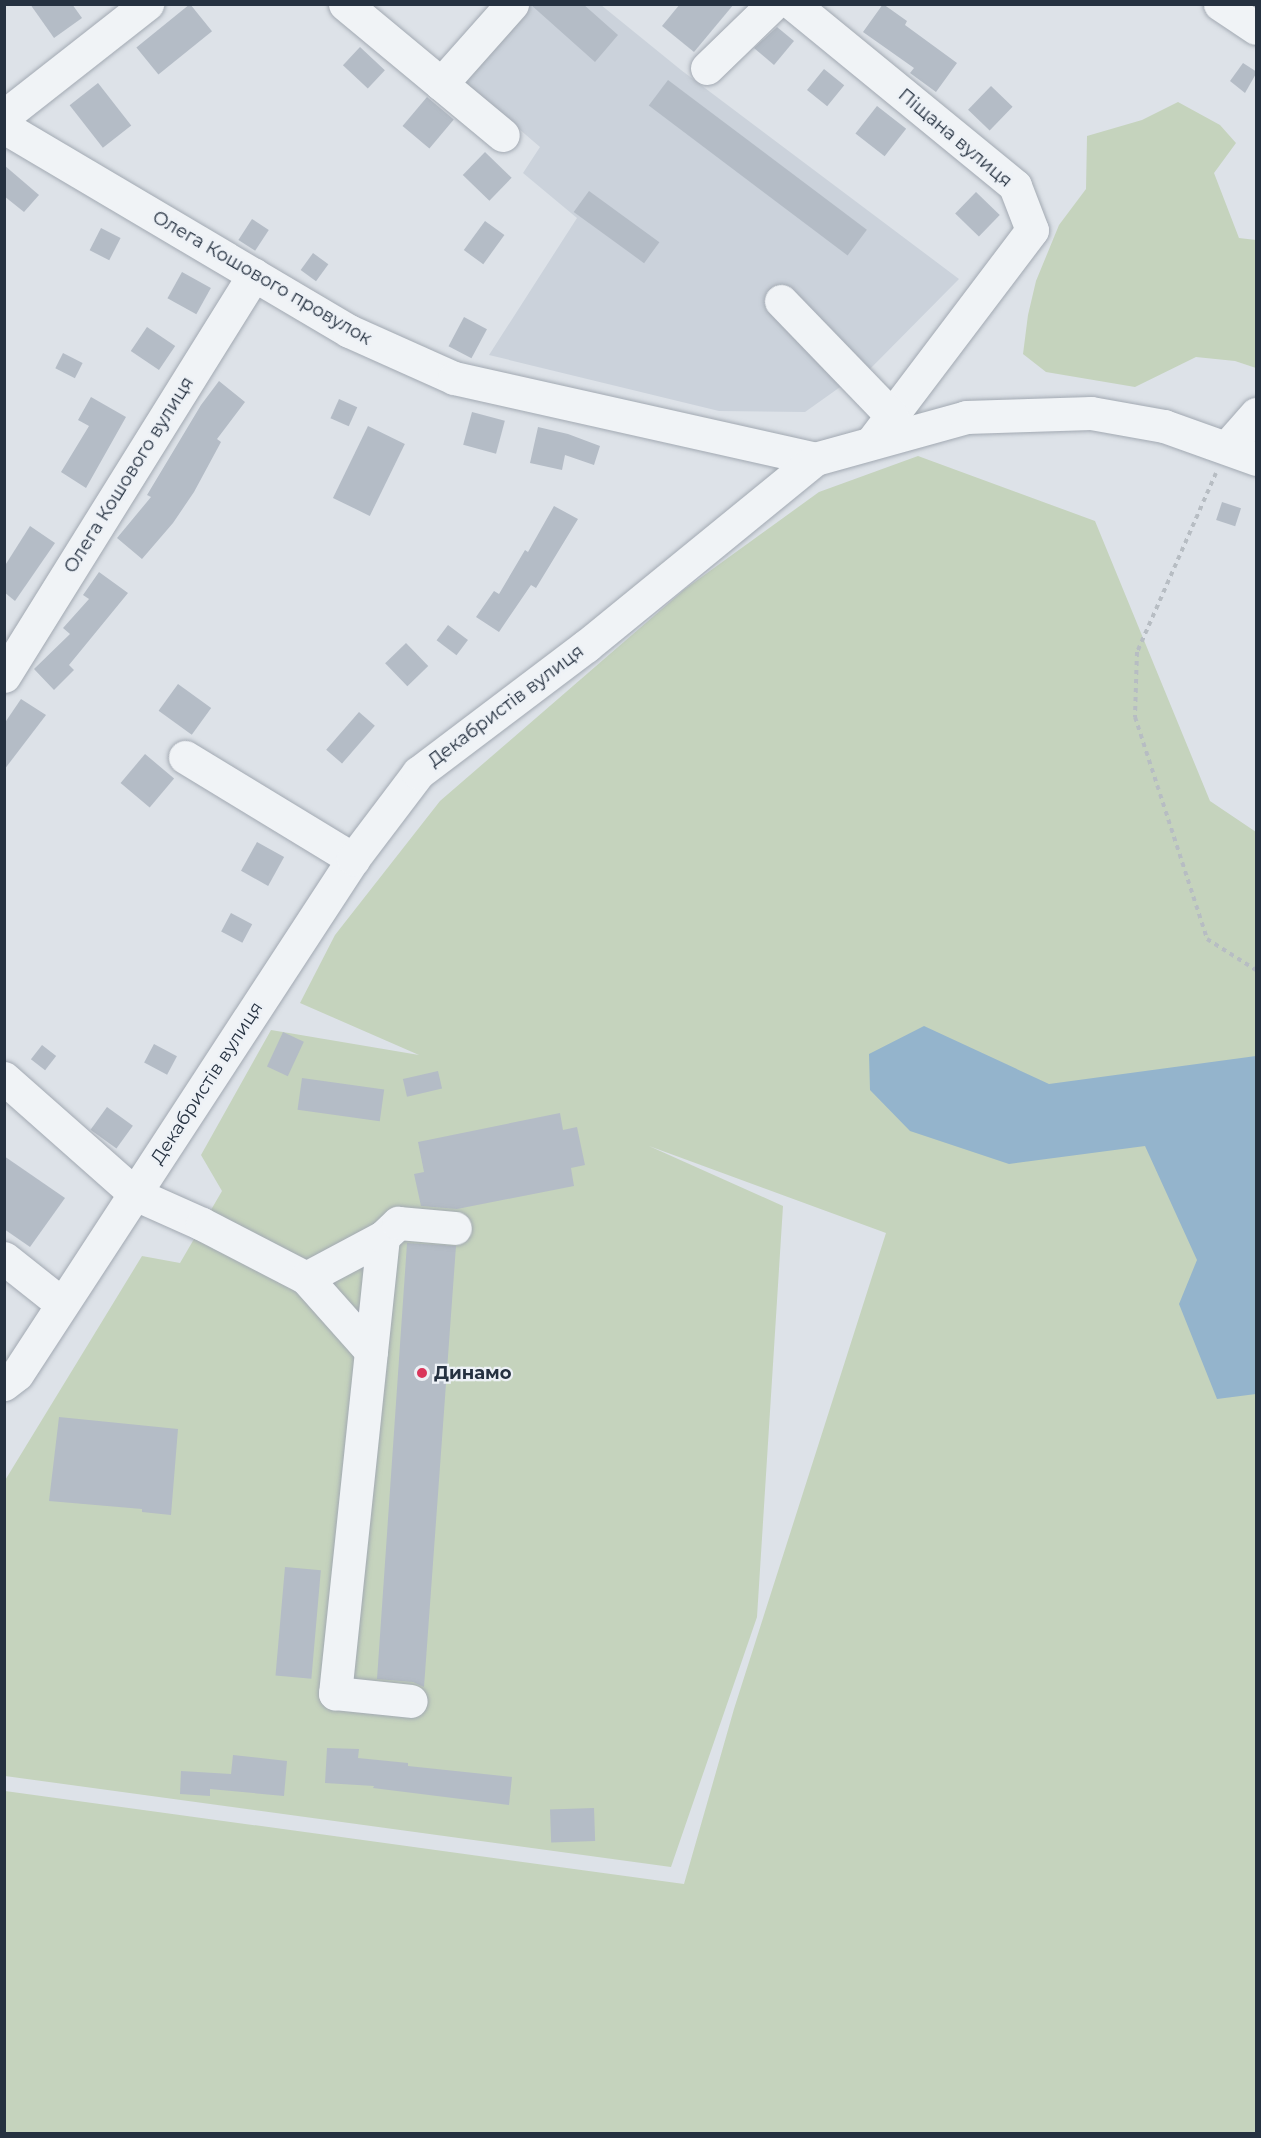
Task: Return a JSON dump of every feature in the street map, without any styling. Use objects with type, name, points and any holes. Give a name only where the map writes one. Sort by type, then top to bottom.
[{"type":"street","points":[[4,116],[147,4]]},
{"type":"street","points":[[345,4],[503,135]]},
{"type":"street","points":[[441,84],[512,4]]},
{"type":"street","points":[[707,68],[773,4]]},
{"type":"street","name":"Піщана вулиця","points":[[793,4],[1016,186],[1032,230],[871,443]]},
{"type":"street","points":[[1220,4],[1257,28]]},
{"type":"street","name":"Олега Кошового провулок","points":[[4,127],[349,331],[454,378],[815,459]]},
{"type":"street","name":"Олега Кошового вулиця","points":[[4,676],[254,275]]},
{"type":"street","points":[[781,301],[892,416]]},
{"type":"street","name":"Декабристів вулиця","points":[[4,1384],[17,1374],[353,860],[418,773],[586,646],[815,459],[966,417],[1092,413],[1164,426],[1257,459]]},
{"type":"street","points":[[1227,447],[1257,414]]},
{"type":"street","points":[[185,758],[353,860]]},
{"type":"street","points":[[4,1078],[135,1194],[202,1224],[306,1278],[371,1351]]},
{"type":"street","points":[[306,1278],[383,1237],[398,1223],[455,1228]]},
{"type":"street","points":[[383,1237],[335,1693],[411,1701]]},
{"type":"street","points":[[4,1258],[63,1304]]},
{"type":"path","points":[[1227,447],[1137,652],[1135,717],[1207,939],[1257,970]]},
{"type":"shaded area","points":[[531,5],[601,5],[681,70],[959,279],[866,373],[843,385],[805,412],[719,411],[489,355],[577,218],[523,173],[540,147],[463,81]]},
{"type":"green space","points":[[1178,102],[1220,125],[1236,143],[1214,173],[1239,238],[1256,240],[1256,368],[1235,361],[1196,357],[1135,387],[1046,372],[1023,354],[1028,315],[1036,281],[1059,225],[1086,189],[1087,136],[1142,120]]},
{"type":"green space","points":[[918,456],[1095,521],[1210,801],[1256,832],[1256,2133],[5,2133],[5,1791],[684,1884],[734,1709],[886,1233],[649,1146],[783,1206],[757,1617],[671,1867],[5,1776],[4,1482],[142,1256],[180,1263],[222,1191],[201,1155],[271,1030],[419,1055],[300,1003],[335,935],[440,801],[685,589],[819,492]]},
{"type":"water","points":[[924,1026],[1049,1084],[1256,1056],[1256,1394],[1217,1399],[1179,1304],[1197,1260],[1145,1146],[1009,1164],[910,1131],[870,1090],[869,1054]]},
{"type":"building","points":[[30,4],[72,4],[82,18],[54,38]]},
{"type":"building","points":[[190,4],[212,31],[158,75],[136,47]]},
{"type":"building","points":[[530,4],[583,4],[618,35],[595,62]]},
{"type":"building","points":[[680,4],[734,4],[694,52],[662,26]]},
{"type":"building","points":[[883,4],[907,21],[905,25],[957,63],[936,92],[910,73],[914,68],[863,32]]},
{"type":"building","points":[[777,27],[794,41],[774,65],[754,48]]},
{"type":"building","points":[[360,47],[385,70],[368,88],[343,65]]},
{"type":"building","points":[[1243,63],[1257,72],[1245,93],[1230,81]]},
{"type":"building","points":[[824,69],[844,85],[827,106],[807,90]]},
{"type":"building","points":[[668,80],[867,230],[848,255],[649,106]]},
{"type":"building","points":[[98,83],[131,126],[103,148],[70,105]]},
{"type":"building","points":[[991,86],[1013,107],[990,131],[968,110]]},
{"type":"building","points":[[427,97],[454,119],[429,149],[403,126]]},
{"type":"building","points":[[877,106],[906,129],[885,156],[855,134]]},
{"type":"building","points":[[485,152],[512,178],[489,201],[463,175]]},
{"type":"building","points":[[4,165],[39,195],[24,212],[4,196]]},
{"type":"building","points":[[589,191],[659,242],[644,263],[574,212]]},
{"type":"building","points":[[976,192],[1000,215],[979,237],[955,214]]},
{"type":"building","points":[[252,219],[269,230],[255,251],[238,240]]},
{"type":"building","points":[[485,221],[504,235],[483,264],[464,250]]},
{"type":"building","points":[[101,228],[121,238],[109,260],[90,250]]},
{"type":"building","points":[[313,253],[328,264],[316,281],[301,270]]},
{"type":"building","points":[[182,272],[211,288],[196,314],[167,298]]},
{"type":"building","points":[[464,317],[487,329],[471,358],[449,346]]},
{"type":"building","points":[[147,327],[175,346],[159,370],[131,351]]},
{"type":"building","points":[[63,353],[83,363],[75,378],[55,368]]},
{"type":"building","points":[[219,381],[245,402],[217,439],[221,442],[194,492],[173,523],[142,559],[117,538],[151,497],[147,495],[201,405]]},
{"type":"building","points":[[91,397],[126,417],[86,488],[61,472],[89,426],[78,420]]},
{"type":"building","points":[[339,399],[357,407],[349,426],[330,418]]},
{"type":"building","points":[[472,412],[505,421],[496,454],[463,445]]},
{"type":"building","points":[[368,426],[405,444],[370,516],[333,498]]},
{"type":"building","points":[[538,427],[568,434],[600,446],[594,465],[565,455],[562,470],[530,463]]},
{"type":"building","points":[[1222,502],[1241,508],[1235,526],[1216,520]]},
{"type":"building","points":[[554,506],[578,519],[536,588],[531,585],[499,632],[476,617],[494,591],[499,594],[525,550],[528,552]]},
{"type":"building","points":[[30,526],[55,543],[15,601],[4,592],[4,567]]},
{"type":"building","points":[[99,572],[128,593],[69,665],[74,670],[54,690],[34,669],[70,634],[63,628],[89,599],[83,595]]},
{"type":"building","points":[[448,625],[468,640],[457,655],[437,640]]},
{"type":"building","points":[[406,643],[428,666],[407,686],[385,663]]},
{"type":"building","points":[[178,684],[211,708],[192,735],[159,711]]},
{"type":"building","points":[[21,699],[46,715],[4,770],[4,724]]},
{"type":"building","points":[[359,712],[375,726],[342,764],[326,750]]},
{"type":"building","points":[[145,754],[174,778],[150,808],[121,783]]},
{"type":"building","points":[[257,842],[284,857],[268,886],[241,871]]},
{"type":"building","points":[[231,913],[252,924],[242,943],[221,932]]},
{"type":"building","points":[[283,1032],[304,1042],[288,1076],[267,1066]]},
{"type":"building","points":[[154,1044],[177,1056],[167,1075],[144,1063]]},
{"type":"building","points":[[42,1045],[56,1056],[45,1070],[31,1059]]},
{"type":"building","points":[[438,1071],[442,1089],[407,1097],[403,1079]]},
{"type":"building","points":[[302,1078],[384,1090],[380,1121],[298,1110]]},
{"type":"building","points":[[107,1107],[133,1126],[116,1148],[91,1130]]},
{"type":"building","points":[[560,1113],[563,1130],[577,1127],[585,1165],[571,1168],[574,1186],[457,1209],[421,1206],[414,1174],[424,1172],[418,1142]]},
{"type":"building","points":[[4,1156],[65,1198],[30,1247],[4,1229]]},
{"type":"building","points":[[407,1243],[456,1246],[424,1687],[413,1682],[377,1679]]},
{"type":"building","points":[[59,1417],[178,1429],[171,1515],[142,1512],[142,1509],[49,1501]]},
{"type":"building","points":[[285,1567],[321,1570],[311,1679],[276,1676]]},
{"type":"building","points":[[327,1748],[359,1749],[358,1758],[408,1763],[408,1766],[512,1777],[509,1805],[373,1788],[374,1786],[325,1783]]},
{"type":"building","points":[[233,1755],[287,1761],[284,1796],[210,1789],[210,1796],[180,1794],[181,1771],[231,1774]]},
{"type":"building","points":[[594,1808],[595,1841],[551,1843],[550,1810]]},
{"type":"place","name":"Динамо","points":[[422,1373]]}]
